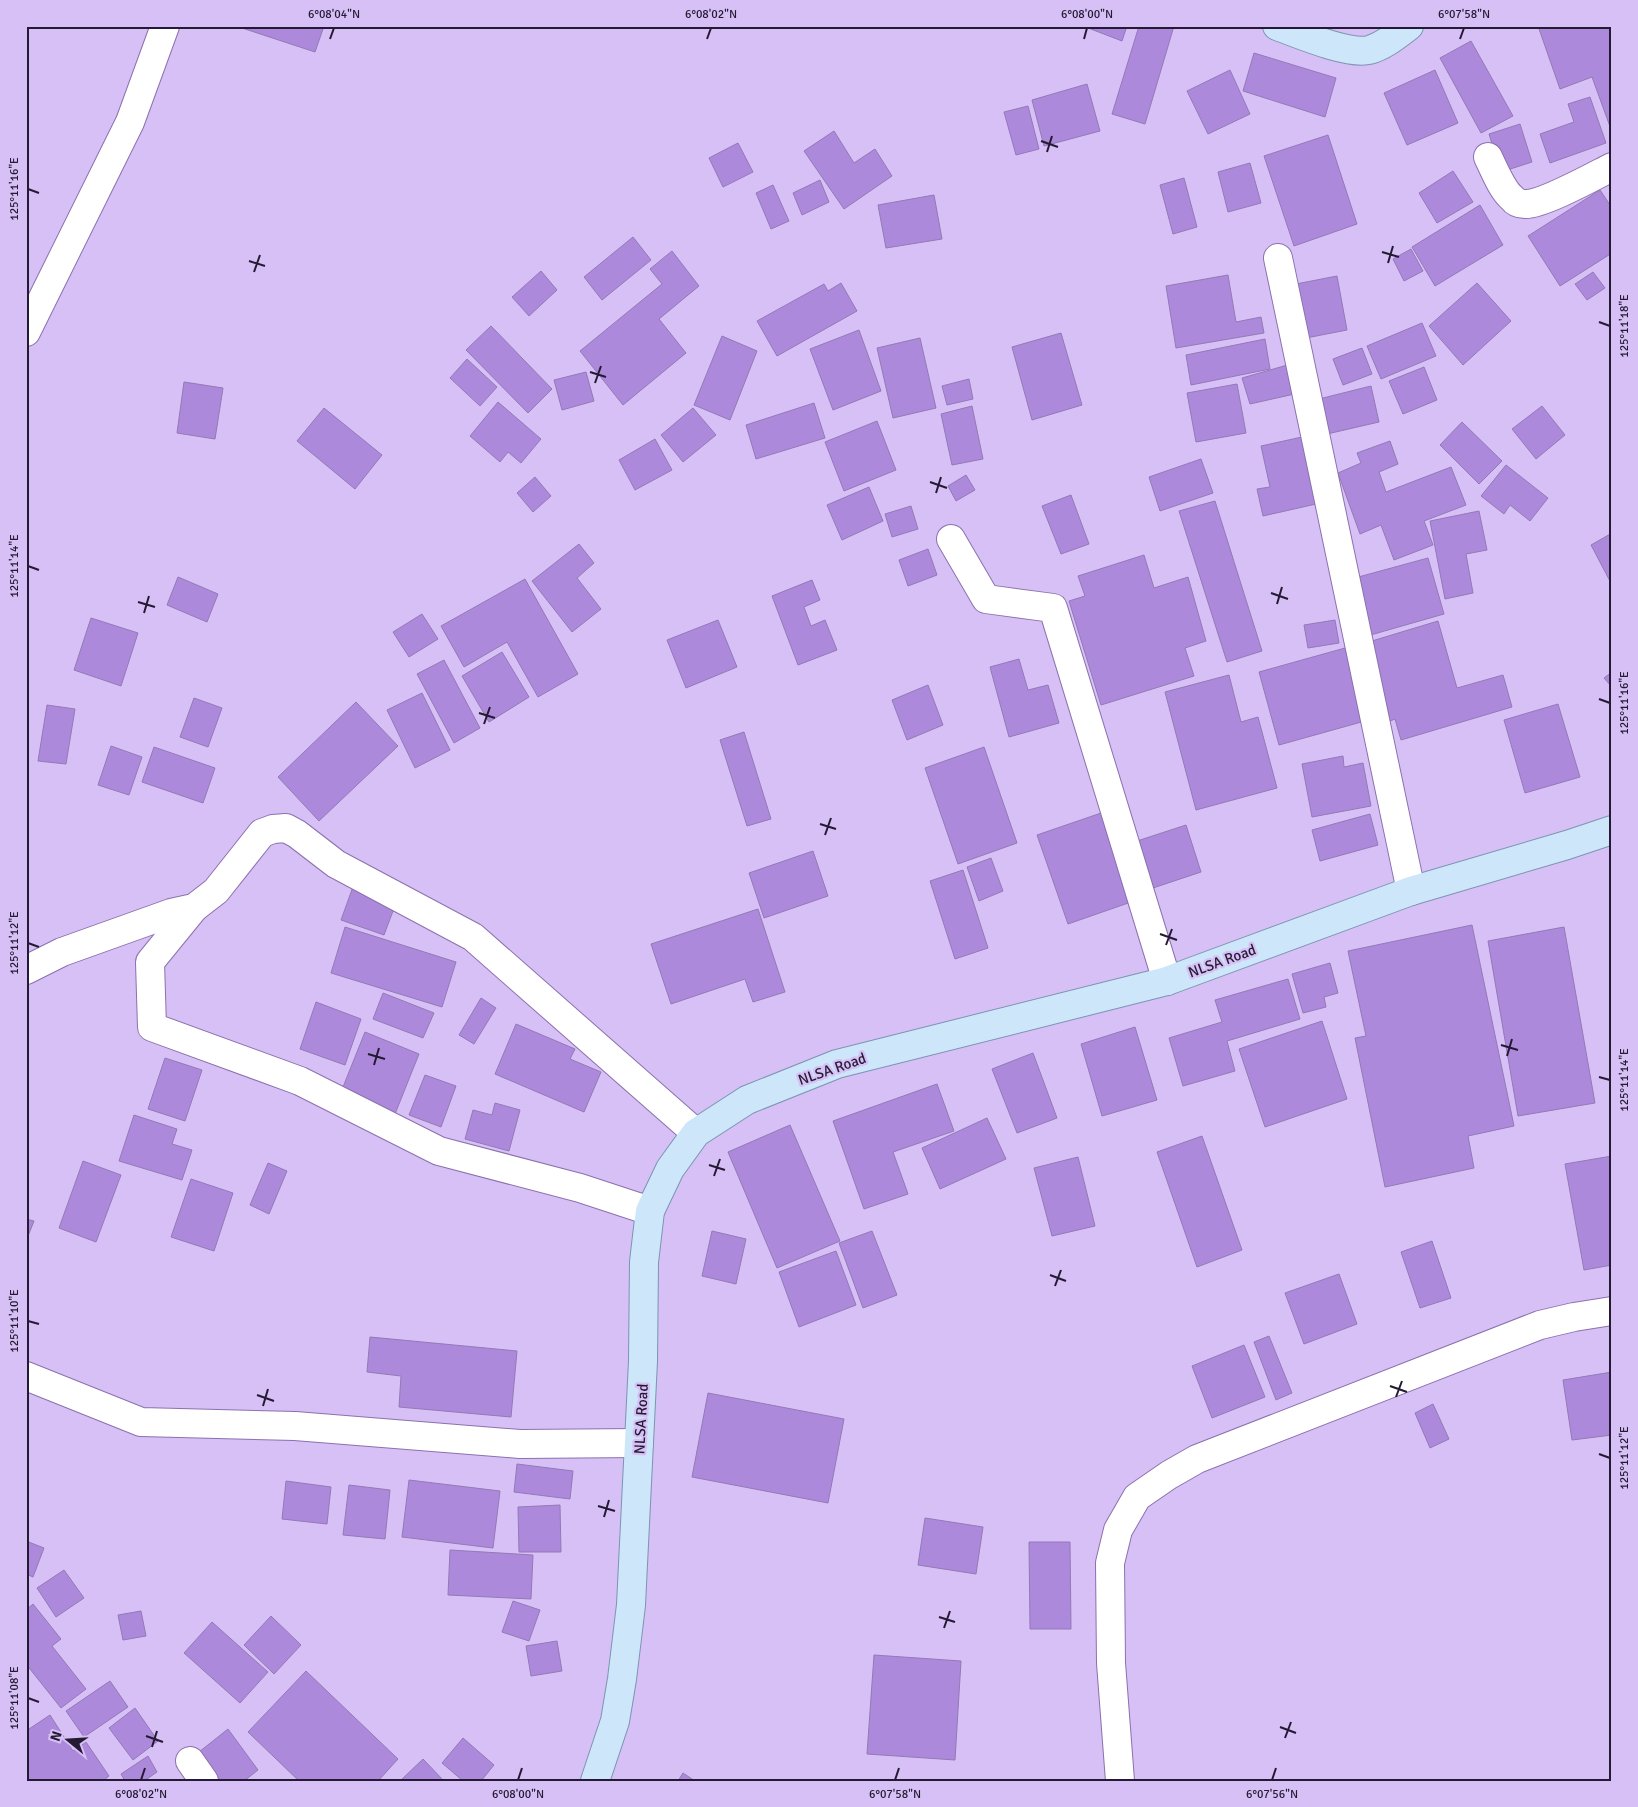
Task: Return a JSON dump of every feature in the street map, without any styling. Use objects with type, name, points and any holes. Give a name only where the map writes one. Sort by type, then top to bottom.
[{"type":"main road","points":[[1277,26],[1349,49],[1369,50],[1386,43],[1409,26]]},
{"type":"main road","name":"NLSA Road","points":[[595,1781],[615,1721],[631,1606],[644,1361],[644,1262],[650,1211],[670,1169],[696,1132],[747,1100],[837,1064],[1167,981],[1411,892],[1612,830]]},
{"type":"street","points":[[26,332],[130,122],[165,26]]},
{"type":"street","points":[[1488,158],[1510,196],[1517,202],[1524,204],[1534,204],[1612,167]]},
{"type":"street","points":[[1278,258],[1411,892]]},
{"type":"street","points":[[951,539],[986,599],[1053,608],[1167,981]]},
{"type":"street","points":[[650,1211],[580,1188],[439,1152],[300,1081],[152,1027],[150,962],[194,908],[216,891],[262,833],[273,829],[286,828],[297,834],[336,864],[473,937],[696,1132]]},
{"type":"street","points":[[26,970],[62,952],[170,913],[194,908]]},
{"type":"street","points":[[1120,1781],[1111,1662],[1110,1563],[1118,1530],[1137,1497],[1169,1475],[1206,1455],[1540,1325],[1574,1317],[1612,1312]]},
{"type":"street","points":[[26,1376],[141,1422],[295,1426],[520,1444],[639,1443]]},
{"type":"building","points":[[236,26],[324,26],[315,52]]},
{"type":"building","points":[[1083,26],[1127,26],[1122,41]]},
{"type":"building","points":[[1139,26],[1174,26],[1145,124],[1112,114]]},
{"type":"building","points":[[1538,26],[1612,26],[1612,132],[1592,77],[1560,89]]},
{"type":"building","points":[[1471,41],[1513,116],[1481,133],[1440,58]]},
{"type":"building","points":[[1254,53],[1336,78],[1325,117],[1243,91]]},
{"type":"building","points":[[1230,70],[1250,114],[1208,134],[1187,91]]},
{"type":"building","points":[[1435,70],[1458,123],[1407,145],[1384,93]]},
{"type":"building","points":[[1087,84],[1100,131],[1044,146],[1032,100]]},
{"type":"building","points":[[1590,97],[1606,143],[1550,163],[1540,134],[1574,122],[1568,104]]},
{"type":"building","points":[[1028,106],[1039,149],[1016,155],[1004,112]]},
{"type":"building","points":[[1520,124],[1532,162],[1501,172],[1489,134]]},
{"type":"building","points":[[834,131],[854,163],[875,149],[892,176],[844,209],[804,151]]},
{"type":"building","points":[[1328,135],[1357,224],[1294,246],[1264,156]]},
{"type":"building","points":[[738,143],[753,172],[723,187],[709,158]]},
{"type":"building","points":[[1250,163],[1261,203],[1228,212],[1218,172]]},
{"type":"building","points":[[1453,171],[1473,202],[1437,223],[1419,193]]},
{"type":"building","points":[[1184,178],[1197,227],[1173,234],[1160,185]]},
{"type":"building","points":[[820,180],[829,202],[802,215],[793,193]]},
{"type":"building","points":[[773,185],[789,221],[771,229],[756,193]]},
{"type":"building","points":[[1600,190],[1612,208],[1612,253],[1560,286],[1528,236]]},
{"type":"building","points":[[934,195],[942,239],[886,248],[878,205]]},
{"type":"building","points":[[1480,205],[1503,245],[1435,286],[1412,247]]},
{"type":"building","points":[[633,237],[651,260],[602,300],[584,277]]},
{"type":"building","points":[[1411,249],[1423,271],[1404,281],[1393,259]]},
{"type":"building","points":[[672,251],[699,286],[659,319],[686,353],[623,405],[580,351],[662,284],[650,269]]},
{"type":"building","points":[[541,271],[557,290],[529,316],[512,297]]},
{"type":"building","points":[[1593,272],[1605,288],[1587,300],[1575,284]]},
{"type":"building","points":[[1228,275],[1236,322],[1261,317],[1264,333],[1176,348],[1166,286]]},
{"type":"building","points":[[1337,276],[1347,330],[1306,338],[1296,284]]},
{"type":"building","points":[[841,283],[857,311],[777,356],[757,321],[824,284],[828,291]]},
{"type":"building","points":[[1477,283],[1511,321],[1463,365],[1429,326]]},
{"type":"building","points":[[1422,323],[1436,356],[1381,379],[1367,346]]},
{"type":"building","points":[[491,326],[552,389],[528,413],[466,350]]},
{"type":"building","points":[[859,330],[881,391],[833,410],[810,349]]},
{"type":"building","points":[[1061,333],[1082,405],[1032,420],[1012,347]]},
{"type":"building","points":[[722,336],[757,351],[730,420],[694,405]]},
{"type":"building","points":[[920,338],[936,408],[893,418],[877,348]]},
{"type":"building","points":[[1265,339],[1270,369],[1191,385],[1186,355]]},
{"type":"building","points":[[1362,348],[1372,374],[1343,385],[1333,359]]},
{"type":"building","points":[[467,359],[497,387],[480,406],[450,378]]},
{"type":"building","points":[[1291,364],[1299,393],[1250,404],[1242,378]]},
{"type":"building","points":[[1424,367],[1437,400],[1403,414],[1389,381]]},
{"type":"building","points":[[586,372],[594,401],[562,410],[554,380]]},
{"type":"building","points":[[969,379],[973,399],[947,405],[942,386]]},
{"type":"building","points":[[184,382],[223,388],[215,439],[177,433]]},
{"type":"building","points":[[1237,384],[1246,433],[1196,442],[1187,393]]},
{"type":"building","points":[[1371,386],[1379,422],[1327,434],[1319,399]]},
{"type":"building","points":[[498,402],[541,439],[521,463],[508,452],[500,462],[470,436]]},
{"type":"building","points":[[814,403],[825,438],[756,459],[746,425]]},
{"type":"building","points":[[972,406],[983,459],[952,465],[941,414]]},
{"type":"building","points":[[1542,406],[1565,435],[1536,459],[1512,429]]},
{"type":"building","points":[[324,408],[382,455],[355,489],[297,441]]},
{"type":"building","points":[[693,408],[716,435],[683,462],[661,435]]},
{"type":"building","points":[[877,421],[896,470],[844,491],[825,442]]},
{"type":"building","points":[[1462,422],[1502,461],[1479,484],[1440,445]]},
{"type":"building","points":[[1302,437],[1316,504],[1263,516],[1257,489],[1270,487],[1261,446]]},
{"type":"building","points":[[655,439],[672,470],[635,490],[619,460]]},
{"type":"building","points":[[1390,441],[1398,464],[1379,472],[1386,492],[1451,467],[1466,505],[1424,521],[1433,545],[1394,560],[1381,525],[1360,534],[1338,473],[1361,463],[1357,453]]},
{"type":"building","points":[[1201,459],[1213,493],[1160,511],[1149,477]]},
{"type":"building","points":[[1506,465],[1548,498],[1530,521],[1510,505],[1504,514],[1481,496]]},
{"type":"building","points":[[966,475],[975,490],[956,501],[948,486]]},
{"type":"building","points":[[535,477],[551,496],[533,512],[517,493]]},
{"type":"building","points":[[869,487],[883,521],[842,540],[827,505]]},
{"type":"building","points":[[1071,495],[1089,544],[1061,554],[1042,506]]},
{"type":"building","points":[[1215,501],[1262,651],[1227,662],[1179,511]]},
{"type":"building","points":[[911,506],[918,529],[892,537],[885,514]]},
{"type":"building","points":[[1479,511],[1487,550],[1466,554],[1473,593],[1445,599],[1430,521]]},
{"type":"building","points":[[1612,533],[1612,585],[1591,545]]},
{"type":"building","points":[[579,544],[594,563],[577,578],[601,609],[572,632],[532,581]]},
{"type":"building","points":[[928,549],[937,575],[908,586],[899,560]]},
{"type":"building","points":[[1144,555],[1154,588],[1188,577],[1206,641],[1185,648],[1194,676],[1101,705],[1069,601],[1085,596],[1078,576]]},
{"type":"building","points":[[1428,558],[1444,614],[1367,636],[1351,579]]},
{"type":"building","points":[[178,577],[218,594],[207,622],[167,605]]},
{"type":"building","points":[[525,579],[578,674],[538,697],[507,642],[464,667],[441,626]]},
{"type":"building","points":[[812,580],[820,600],[804,607],[811,626],[825,620],[837,650],[798,665],[772,596]]},
{"type":"building","points":[[422,614],[438,639],[409,657],[393,632]]},
{"type":"building","points":[[91,618],[138,633],[121,686],[74,670]]},
{"type":"building","points":[[718,620],[737,667],[686,688],[667,640]]},
{"type":"building","points":[[1335,620],[1339,643],[1308,648],[1304,625]]},
{"type":"building","points":[[1438,621],[1457,688],[1503,675],[1512,707],[1401,740],[1395,719],[1385,723],[1362,644]]},
{"type":"building","points":[[1345,648],[1365,721],[1279,745],[1259,672]]},
{"type":"building","points":[[502,652],[529,697],[489,722],[462,676]]},
{"type":"building","points":[[1019,659],[1028,690],[1048,685],[1059,723],[1009,737],[990,667]]},
{"type":"building","points":[[444,660],[480,728],[454,743],[417,674]]},
{"type":"building","points":[[1612,672],[1612,687],[1604,678]]},
{"type":"building","points":[[1229,675],[1241,722],[1258,717],[1277,788],[1196,810],[1165,692]]},
{"type":"building","points":[[928,685],[943,725],[907,740],[892,700]]},
{"type":"building","points":[[422,693],[450,750],[415,768],[387,710]]},
{"type":"building","points":[[194,698],[222,708],[208,747],[180,737]]},
{"type":"building","points":[[356,702],[398,746],[319,821],[278,777]]},
{"type":"building","points":[[1558,704],[1580,777],[1525,793],[1504,720]]},
{"type":"building","points":[[47,705],[75,709],[66,764],[38,761]]},
{"type":"building","points":[[744,732],[771,819],[747,826],[720,740]]},
{"type":"building","points":[[111,746],[142,757],[129,795],[98,785]]},
{"type":"building","points":[[154,747],[215,768],[203,803],[142,782]]},
{"type":"building","points":[[984,747],[1017,843],[958,864],[925,768]]},
{"type":"building","points":[[1343,756],[1344,767],[1363,763],[1371,806],[1312,817],[1302,764]]},
{"type":"building","points":[[1104,812],[1134,901],[1068,924],[1037,835]]},
{"type":"building","points":[[1370,814],[1378,845],[1320,861],[1312,830]]},
{"type":"building","points":[[1186,825],[1201,872],[1150,889],[1134,842]]},
{"type":"building","points":[[813,851],[828,896],[764,918],[749,873]]},
{"type":"building","points":[[991,858],[1003,891],[979,901],[967,867]]},
{"type":"building","points":[[963,870],[988,948],[955,959],[930,881]]},
{"type":"building","points":[[354,884],[396,903],[384,935],[341,920]]},
{"type":"building","points":[[758,909],[785,992],[753,1002],[745,979],[671,1004],[651,944]]},
{"type":"building","points":[[1472,925],[1514,1126],[1468,1136],[1474,1168],[1385,1187],[1355,1038],[1366,1036],[1348,951]]},
{"type":"building","points":[[345,927],[456,962],[442,1007],[331,973]]},
{"type":"building","points":[[1564,927],[1595,1103],[1518,1116],[1488,941]]},
{"type":"building","points":[[1330,963],[1338,993],[1324,997],[1326,1007],[1303,1013],[1292,974]]},
{"type":"building","points":[[1288,979],[1300,1019],[1227,1041],[1235,1071],[1183,1086],[1169,1038],[1222,1022],[1215,1000]]},
{"type":"building","points":[[383,993],[434,1013],[423,1038],[373,1019]]},
{"type":"building","points":[[481,998],[496,1008],[474,1044],[459,1035]]},
{"type":"building","points":[[316,1002],[361,1019],[345,1065],[300,1049]]},
{"type":"building","points":[[1322,1021],[1347,1099],[1265,1127],[1239,1049]]},
{"type":"building","points":[[516,1024],[575,1049],[570,1059],[601,1072],[584,1112],[495,1074]]},
{"type":"building","points":[[1135,1027],[1157,1100],[1102,1116],[1081,1044]]},
{"type":"building","points":[[365,1032],[419,1054],[395,1114],[341,1092]]},
{"type":"building","points":[[1033,1053],[1057,1118],[1017,1133],[992,1069]]},
{"type":"building","points":[[165,1058],[202,1070],[185,1121],[148,1109]]},
{"type":"building","points":[[425,1075],[456,1086],[441,1127],[409,1115]]},
{"type":"building","points":[[937,1084],[954,1131],[893,1152],[908,1194],[864,1209],[833,1121]]},
{"type":"building","points":[[495,1103],[520,1110],[509,1151],[465,1139],[473,1110],[492,1115]]},
{"type":"building","points":[[134,1115],[177,1129],[172,1144],[192,1150],[182,1180],[119,1161]]},
{"type":"building","points":[[987,1118],[1006,1159],[940,1189],[922,1148]]},
{"type":"building","points":[[790,1125],[840,1241],[777,1268],[728,1152]]},
{"type":"building","points":[[1202,1136],[1242,1250],[1197,1267],[1157,1152]]},
{"type":"building","points":[[1612,1156],[1612,1265],[1584,1270],[1565,1164]]},
{"type":"building","points":[[1078,1157],[1095,1226],[1052,1236],[1034,1168]]},
{"type":"building","points":[[83,1161],[121,1175],[96,1242],[59,1228]]},
{"type":"building","points":[[268,1163],[287,1171],[269,1214],[250,1205]]},
{"type":"building","points":[[191,1179],[233,1193],[214,1251],[171,1237]]},
{"type":"building","points":[[26,1219],[34,1221],[26,1241]]},
{"type":"building","points":[[712,1231],[746,1239],[736,1284],[702,1276]]},
{"type":"building","points":[[872,1231],[897,1295],[863,1308],[839,1243]]},
{"type":"building","points":[[1432,1241],[1451,1298],[1420,1308],[1401,1252]]},
{"type":"building","points":[[836,1251],[856,1305],[799,1327],[779,1272]]},
{"type":"building","points":[[1339,1274],[1357,1324],[1304,1344],[1285,1293]]},
{"type":"building","points":[[1269,1336],[1292,1393],[1276,1400],[1254,1342]]},
{"type":"building","points":[[370,1337],[517,1351],[511,1417],[399,1407],[401,1376],[367,1372]]},
{"type":"building","points":[[1244,1345],[1265,1397],[1212,1418],[1192,1366]]},
{"type":"building","points":[[1612,1372],[1612,1435],[1572,1440],[1563,1380]]},
{"type":"building","points":[[708,1393],[844,1419],[828,1503],[692,1477]]},
{"type":"building","points":[[1433,1404],[1449,1439],[1430,1448],[1415,1413]]},
{"type":"building","points":[[517,1464],[573,1471],[570,1499],[514,1492]]},
{"type":"building","points":[[409,1480],[500,1491],[493,1548],[402,1537]]},
{"type":"building","points":[[286,1481],[331,1487],[327,1524],[282,1519]]},
{"type":"building","points":[[349,1485],[390,1490],[385,1539],[343,1535]]},
{"type":"building","points":[[560,1505],[561,1552],[519,1552],[518,1507]]},
{"type":"building","points":[[925,1518],[983,1527],[976,1574],[918,1565]]},
{"type":"building","points":[[26,1541],[44,1548],[33,1577],[26,1574]]},
{"type":"building","points":[[1029,1542],[1070,1542],[1071,1629],[1030,1629]]},
{"type":"building","points":[[450,1550],[533,1555],[531,1599],[448,1595]]},
{"type":"building","points":[[64,1570],[84,1598],[56,1617],[37,1588]]},
{"type":"building","points":[[513,1601],[540,1610],[529,1641],[502,1632]]},
{"type":"building","points":[[33,1604],[61,1639],[52,1646],[86,1689],[61,1708],[26,1664],[26,1610]]},
{"type":"building","points":[[141,1611],[146,1636],[123,1640],[118,1615]]},
{"type":"building","points":[[271,1616],[301,1645],[274,1674],[244,1645]]},
{"type":"building","points":[[212,1622],[268,1672],[240,1703],[184,1653]]},
{"type":"building","points":[[557,1641],[562,1671],[531,1676],[526,1646]]},
{"type":"building","points":[[874,1655],[961,1661],[955,1760],[867,1754]]},
{"type":"building","points":[[306,1671],[398,1759],[378,1781],[299,1781],[248,1732]]},
{"type":"building","points":[[110,1681],[128,1707],[84,1737],[66,1711]]},
{"type":"building","points":[[135,1708],[158,1741],[133,1760],[109,1728]]},
{"type":"building","points":[[50,1715],[73,1751],[86,1742],[109,1776],[103,1781],[26,1781],[26,1731]]},
{"type":"building","points":[[228,1729],[258,1770],[244,1781],[221,1781],[199,1752]]},
{"type":"building","points":[[463,1738],[494,1765],[481,1781],[463,1781],[442,1763]]},
{"type":"building","points":[[148,1756],[157,1772],[144,1781],[125,1781],[121,1774]]},
{"type":"building","points":[[423,1759],[444,1781],[400,1781]]},
{"type":"building","points":[[683,1773],[695,1781],[678,1781]]}]
